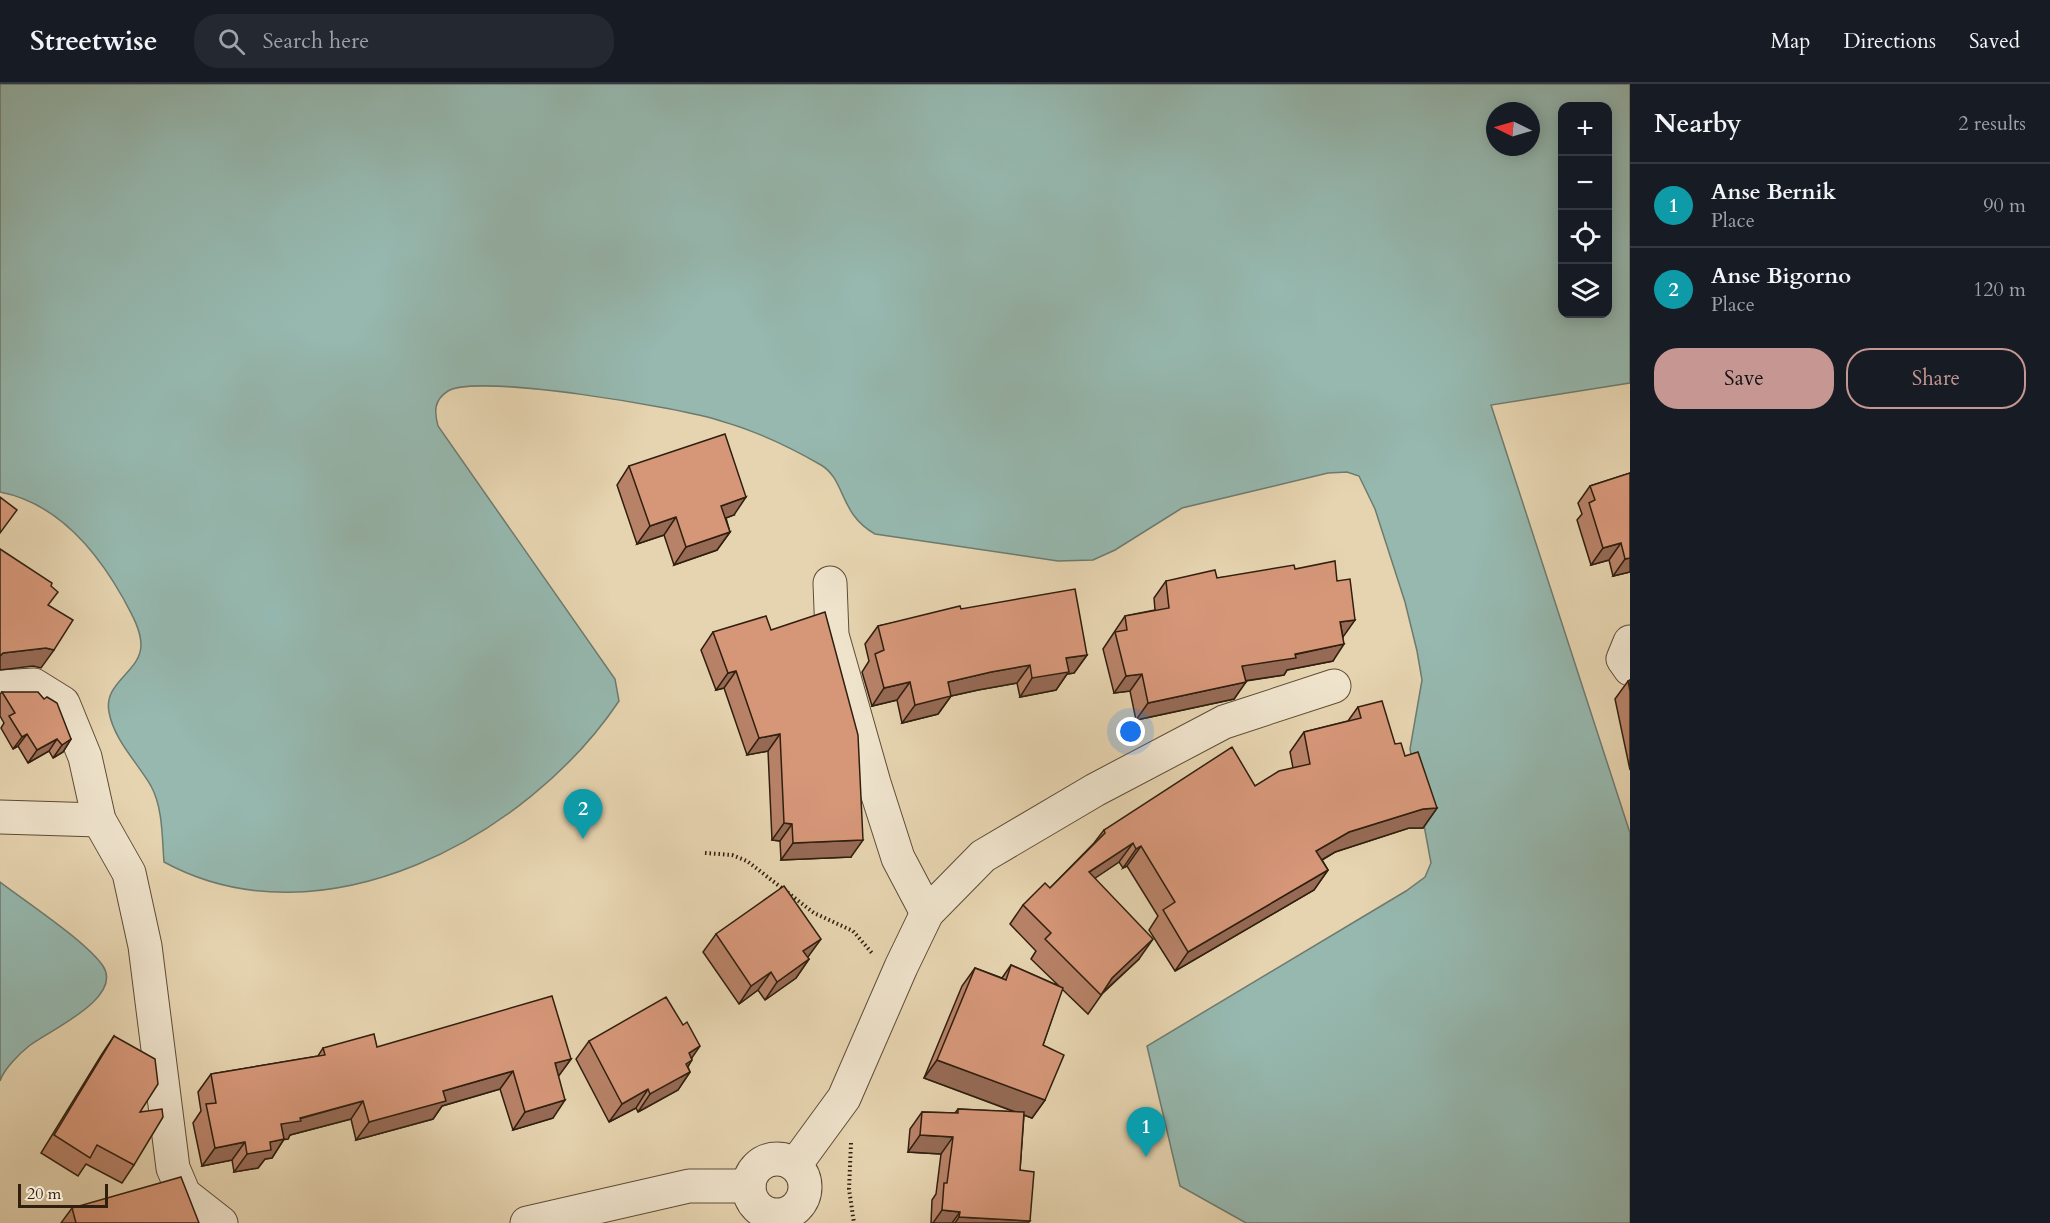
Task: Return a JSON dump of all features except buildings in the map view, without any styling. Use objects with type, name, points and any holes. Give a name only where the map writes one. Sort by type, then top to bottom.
[{"type":"street","points":[[830,583],[832,635],[874,783],[898,858],[927,913]]},
{"type":"street","points":[[1630,642],[1623,660],[1630,669]]},
{"type":"street","points":[[0,687],[34,685],[63,703],[85,757],[99,820],[129,873],[145,946],[173,1168],[184,1194],[221,1223]]},
{"type":"street","points":[[795,1165],[844,1098],[927,913],[983,856],[1095,790],[1224,722],[1334,686]]},
{"type":"street","points":[[0,817],[99,820]]},
{"type":"street","points":[[779,1159],[795,1165],[801,1172],[805,1188],[799,1216],[769,1214],[754,1203],[749,1186],[755,1170],[770,1160],[779,1159]]},
{"type":"street","points":[[527,1223],[689,1186],[749,1186]]},
{"type":"path","points":[[705,853],[732,855],[747,861],[814,913],[853,931],[875,957]]},
{"type":"path","points":[[844,1098],[852,1122],[849,1188],[854,1223]]},
{"type":"water","points":[[0,84],[1630,84],[1630,383],[1491,405],[1630,833],[1630,1223],[1246,1223],[1180,1186],[1147,1046],[1406,891],[1425,877],[1431,863],[1410,749],[1422,680],[1417,651],[1405,602],[1375,509],[1359,476],[1347,472],[1328,473],[1182,508],[1115,550],[1093,560],[1058,561],[875,534],[855,517],[835,479],[821,465],[772,440],[700,415],[626,401],[537,389],[498,386],[466,387],[448,391],[443,394],[436,406],[438,426],[615,679],[619,701],[580,750],[532,796],[477,834],[417,865],[353,885],[289,892],[225,885],[164,862],[161,823],[155,795],[116,732],[109,712],[111,693],[135,663],[139,654],[141,639],[135,620],[112,580],[73,531],[39,506],[0,492]]},
{"type":"water","points":[[0,882],[84,945],[103,966],[107,978],[103,990],[94,1001],[66,1023],[25,1049],[8,1067],[0,1081]]},
{"type":"place","name":"Anse Bigorno","points":[[583,839]]},
{"type":"place","name":"Anse Bernik","points":[[1146,1157]]}]
